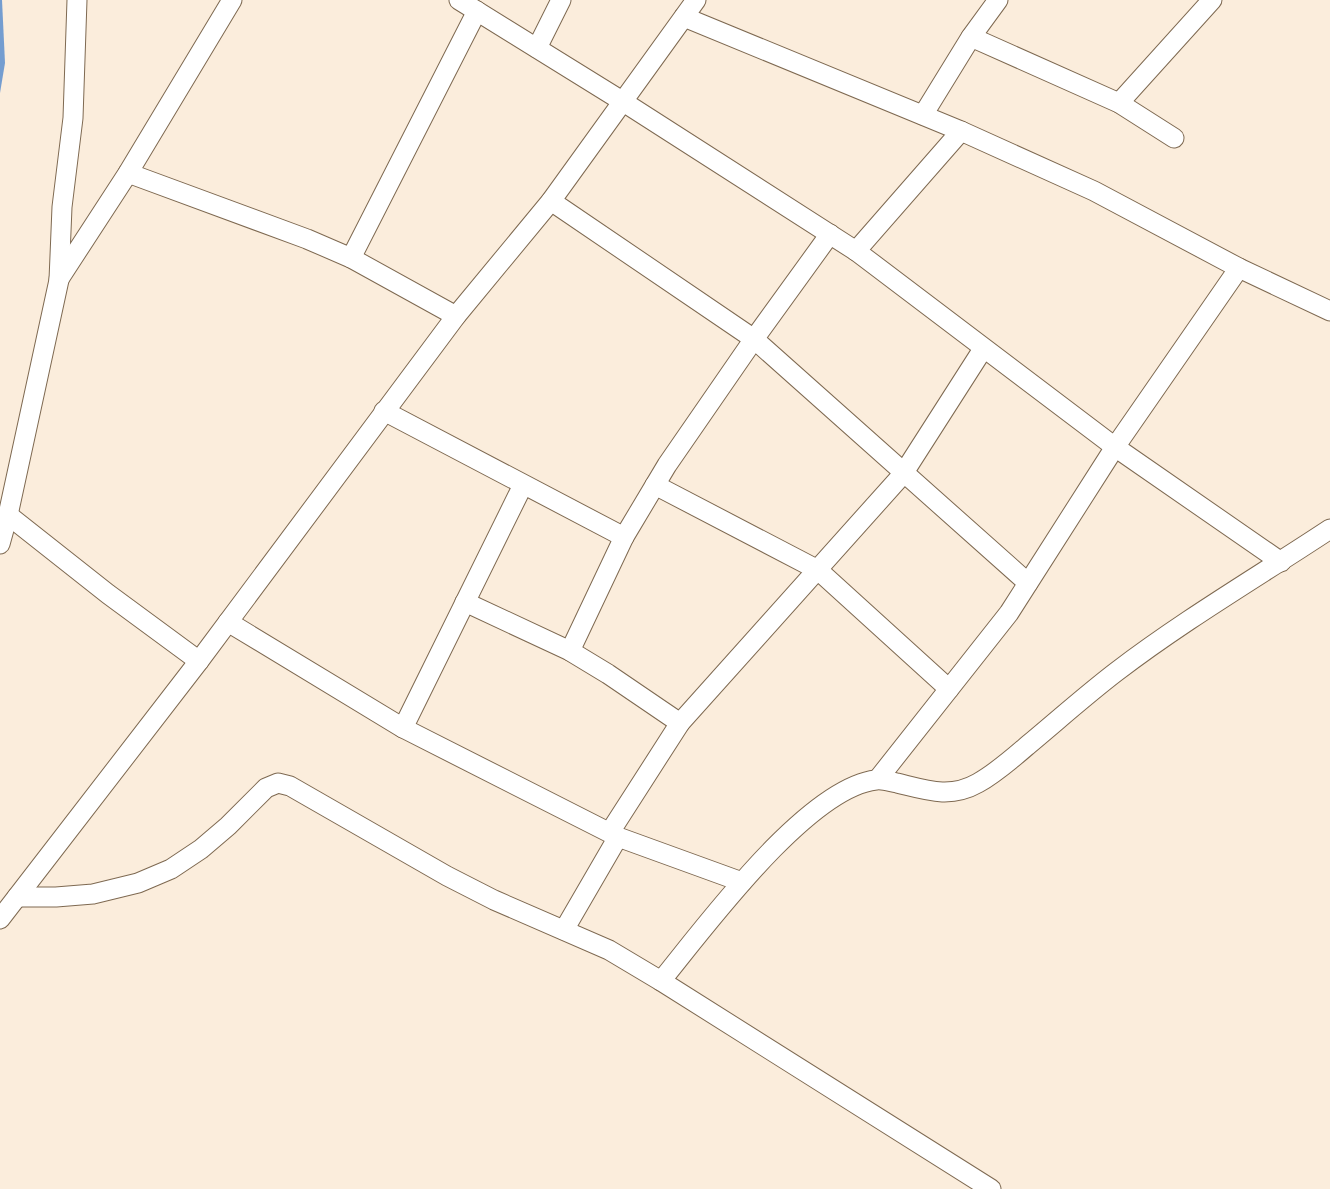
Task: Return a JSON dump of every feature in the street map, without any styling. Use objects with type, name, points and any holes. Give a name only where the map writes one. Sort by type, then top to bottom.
[{"type":"street","points":[[0,544],[8,515],[59,280],[62,207],[72,118],[77,0]]},
{"type":"street","points":[[59,280],[128,173],[232,0]]},
{"type":"street","points":[[459,0],[622,101],[856,251],[983,349],[1115,447],[1281,562]]},
{"type":"street","points":[[538,48],[561,0]]},
{"type":"street","points":[[0,919],[199,661],[456,316],[551,201],[696,0]]},
{"type":"street","points":[[923,115],[971,37],[998,0]]},
{"type":"street","points":[[1119,103],[1212,0]]},
{"type":"street","points":[[351,258],[477,11]]},
{"type":"street","points":[[684,17],[961,131],[1094,191],[1239,268],[1330,312]]},
{"type":"street","points":[[971,37],[1119,103],[1174,138]]},
{"type":"street","points":[[856,251],[961,131]]},
{"type":"street","points":[[128,173],[307,239],[351,258],[456,316]]},
{"type":"street","points":[[551,201],[754,339],[810,388],[903,474],[1028,582]]},
{"type":"street","points":[[570,651],[624,537],[655,485],[754,339],[830,234]]},
{"type":"street","points":[[878,779],[1009,613],[1115,447],[1239,268]]},
{"type":"street","points":[[564,930],[614,834],[680,722],[903,474],[983,349]]},
{"type":"street","points":[[384,411],[523,486],[624,537]]},
{"type":"street","points":[[655,485],[818,570],[949,689]]},
{"type":"street","points":[[403,728],[523,486]]},
{"type":"street","points":[[8,515],[114,598],[199,661]]},
{"type":"street","points":[[662,981],[742,882],[805,817],[828,801],[860,784],[878,779],[940,793],[960,792],[979,783],[1116,672],[1153,645],[1330,529]]},
{"type":"street","points":[[465,602],[570,651],[608,674],[680,722]]},
{"type":"street","points":[[228,622],[403,728],[614,834],[742,882]]},
{"type":"street","points":[[17,897],[56,897],[93,894],[138,883],[171,868],[200,849],[228,826],[266,788],[278,783],[290,786],[447,876],[487,896],[609,950],[662,981],[991,1189]]},
{"type":"water","points":[[0,0],[2,0],[5,63],[0,93]]}]
